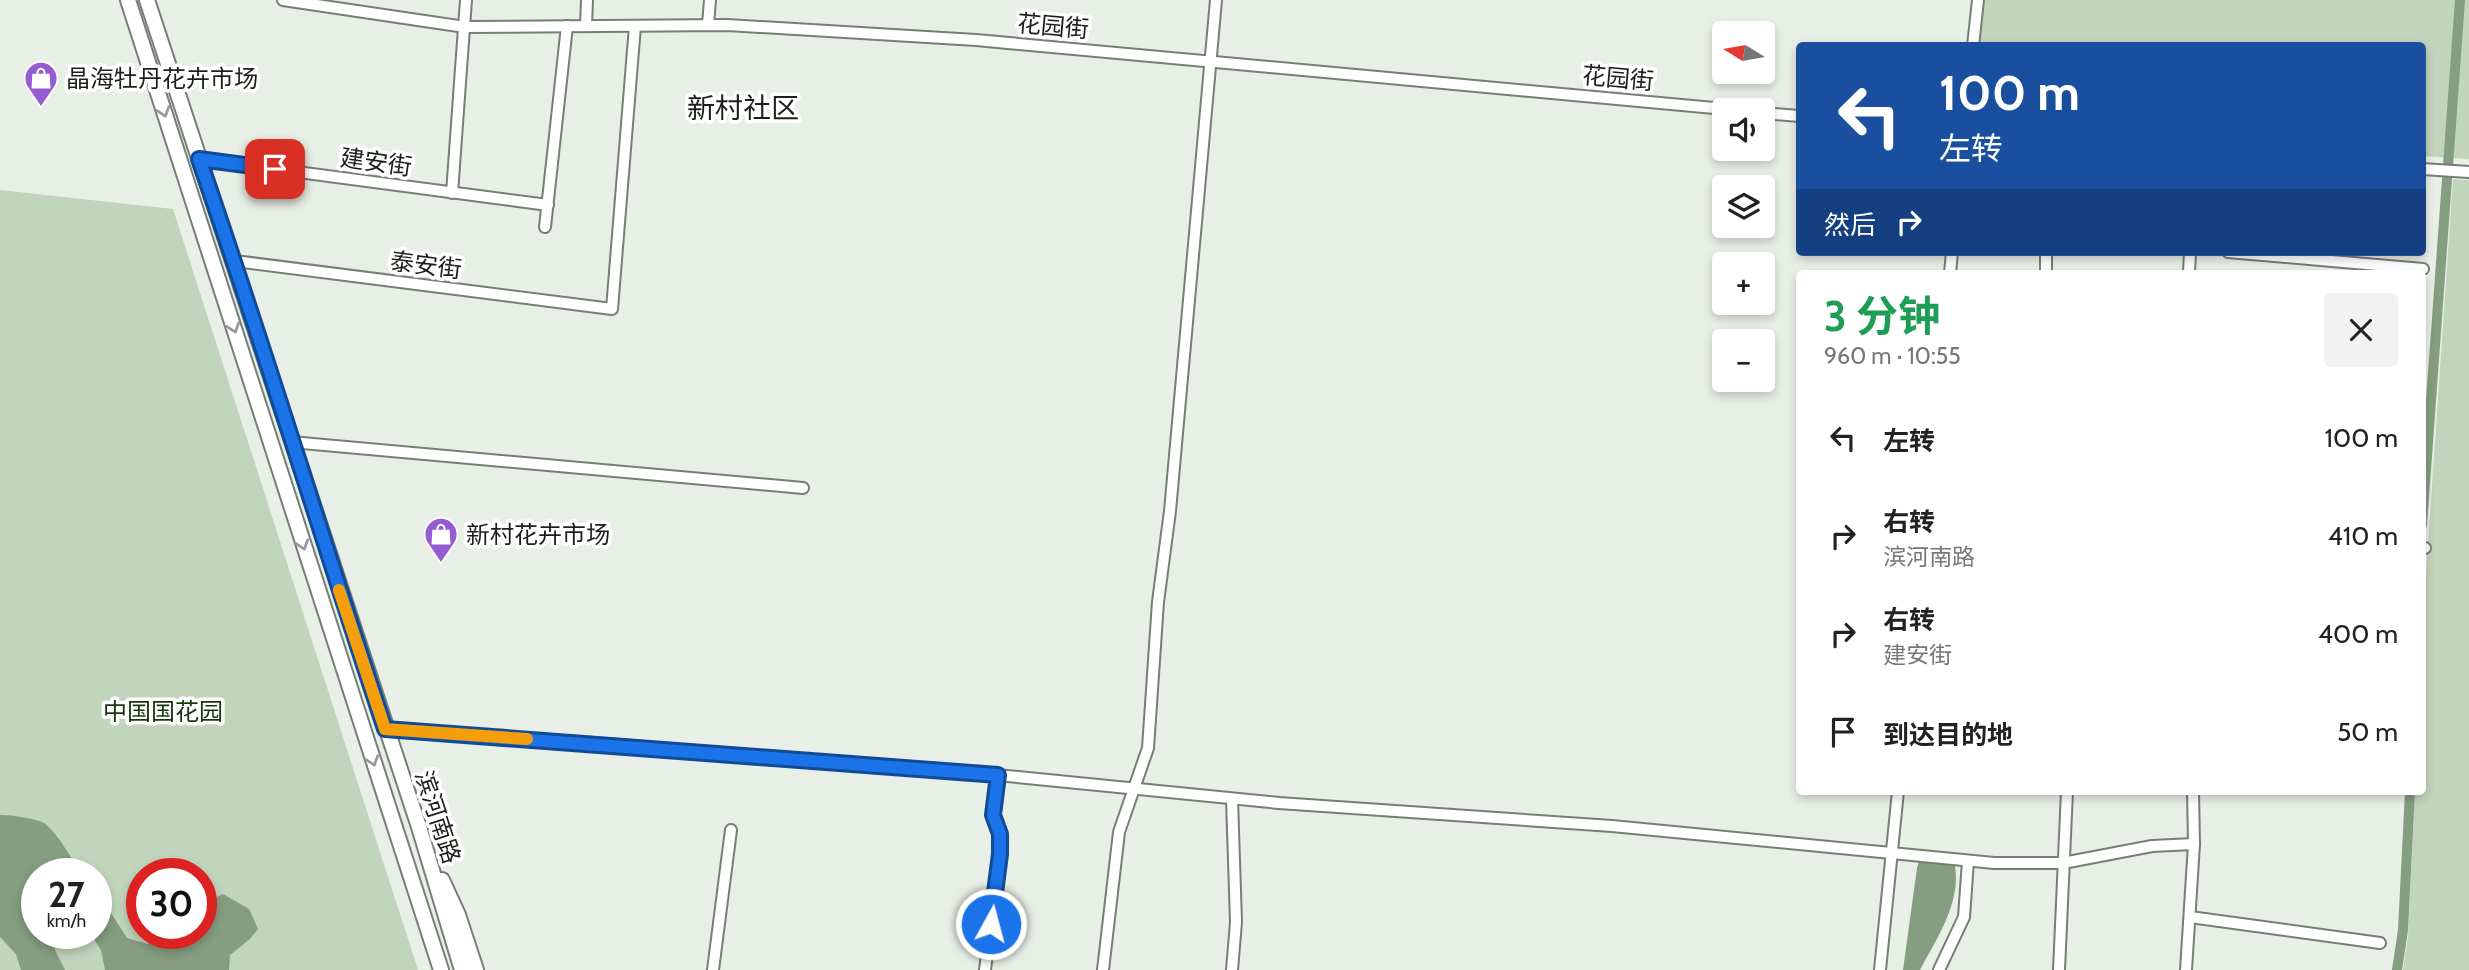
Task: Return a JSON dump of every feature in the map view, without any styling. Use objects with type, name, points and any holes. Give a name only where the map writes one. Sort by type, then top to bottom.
[{"type":"main road","name":"滨河南路","points":[[128,0],[441,970]]},
{"type":"main road","name":"滨河南路","points":[[147,0],[419,827],[461,970]]},
{"type":"main road","points":[[249,376],[269,369]]},
{"type":"main road","points":[[419,827],[458,915],[476,970]]},
{"type":"main road","points":[[397,836],[418,929],[431,970]]},
{"type":"street","name":"花园街","points":[[283,0],[465,27],[708,25],[976,40],[1712,108]]},
{"type":"street","points":[[452,193],[466,0]]},
{"type":"street","points":[[586,26],[587,0]]},
{"type":"street","points":[[708,25],[710,0]]},
{"type":"street","points":[[1103,970],[1119,832],[1148,748],[1158,602],[1170,511],[1216,0]]},
{"type":"street","points":[[1973,42],[1978,0]]},
{"type":"street","points":[[545,227],[567,26]]},
{"type":"street","name":"泰安街","points":[[235,261],[612,309],[635,26]]},
{"type":"street","points":[[1775,114],[1796,116]]},
{"type":"street","name":"建安街","points":[[199,159],[548,205]]},
{"type":"street","points":[[2426,169],[2469,172]]},
{"type":"street","points":[[2274,256],[2423,269]]},
{"type":"street","points":[[291,442],[803,488]]},
{"type":"street","points":[[385,729],[998,775],[1232,799],[1612,826],[1994,863],[2063,863],[2151,846],[2194,844]]},
{"type":"street","points":[[985,970],[1000,854],[1000,834],[993,815],[998,775]]},
{"type":"street","points":[[1880,970],[1898,795]]},
{"type":"street","points":[[2059,970],[2067,795]]},
{"type":"street","points":[[2186,970],[2194,844],[2193,795]]},
{"type":"street","points":[[1231,970],[1236,922],[1232,799]]},
{"type":"street","points":[[713,970],[731,830]]},
{"type":"street","points":[[1939,970],[1964,917],[1968,861]]},
{"type":"street","points":[[2190,917],[2380,943]]},
{"type":"green space","points":[[1984,0],[2469,0],[2469,159],[2426,156],[2426,42],[1979,42]]},
{"type":"green space","points":[[2453,179],[2469,180],[2469,970],[2403,970],[2408,936],[2415,795],[2426,795],[2427,559]]},
{"type":"green space","name":"中国国花园","points":[[0,190],[173,209],[418,970],[0,970]]},
{"type":"shaded area","points":[[0,815],[29,818],[44,823],[71,858],[21,858],[21,949],[55,949],[65,970],[21,970],[16,954],[0,937]]},
{"type":"shaded area","points":[[1919,861],[1955,866],[1954,893],[1946,920],[1920,970],[1903,970],[1917,868]]},
{"type":"shaded area","points":[[223,894],[249,909],[258,929],[230,955],[229,970],[105,970],[100,949],[112,949],[112,915],[126,936],[126,949],[217,949],[217,897]]},
{"type":"waterway","points":[[2426,470],[2460,0]]},
{"type":"waterway","points":[[2397,970],[2403,930],[2410,795]]},
{"type":"slow traffic","points":[[339,590],[385,729],[527,739]]},
{"type":"place","name":"晶海牡丹花卉市场","points":[[41,108]]},
{"type":"place","name":"新村花卉市场","points":[[441,564]]},
{"type":"district","name":"新村社区","points":[[743,108]]},
{"type":"route","points":[[275,169],[199,159],[235,261],[385,729],[998,775],[993,815],[1000,834],[1000,854],[991,924]]}]
